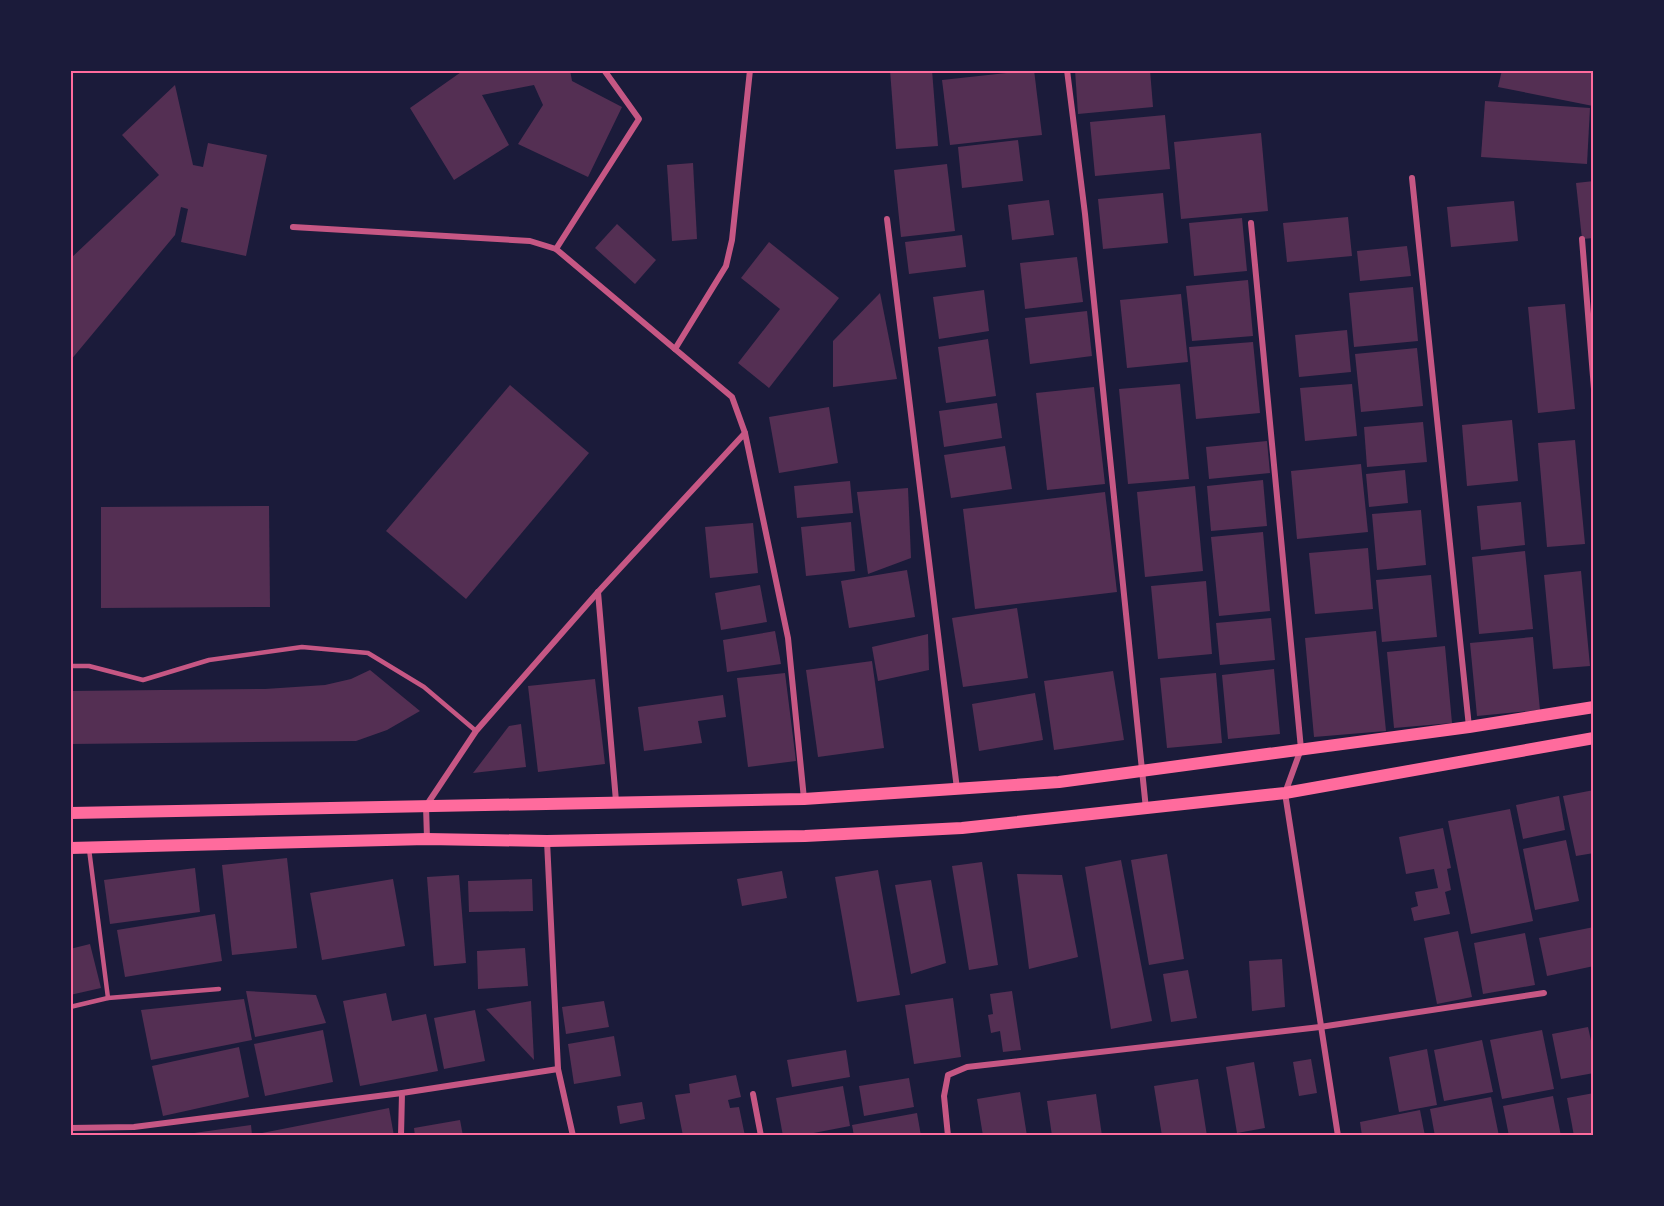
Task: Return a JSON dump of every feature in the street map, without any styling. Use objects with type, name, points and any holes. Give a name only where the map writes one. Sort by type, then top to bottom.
[{"type":"main road","points":[[70,813],[804,799],[1059,782],[1470,727],[1593,707]]},
{"type":"main road","points":[[70,848],[427,839],[547,841],[805,836],[917,830],[1052,820],[1285,793],[1593,738]]},
{"type":"street","points":[[556,249],[639,119],[604,70]]},
{"type":"street","points":[[675,349],[726,266],[732,240],[750,70]]},
{"type":"street","points":[[1067,70],[1085,214],[1146,809]]},
{"type":"street","points":[[1412,178],[1470,727]]},
{"type":"street","points":[[887,219],[957,789]]},
{"type":"street","points":[[1251,223],[1301,749],[1285,793],[1338,1136]]},
{"type":"street","points":[[293,227],[530,241],[556,249],[732,397],[745,434],[788,638],[804,799]]},
{"type":"street","points":[[1582,239],[1593,389]]},
{"type":"street","points":[[427,839],[426,806],[476,731],[598,592],[745,434]]},
{"type":"street","points":[[598,592],[616,801]]},
{"type":"street","points":[[547,841],[558,1069],[573,1136]]},
{"type":"street","points":[[948,1136],[944,1096],[948,1075],[967,1067],[1320,1027],[1544,993]]},
{"type":"street","points":[[70,1128],[134,1126],[402,1093],[558,1069]]},
{"type":"street","points":[[401,1136],[402,1093]]},
{"type":"street","points":[[753,1094],[761,1136]]},
{"type":"lane","points":[[70,666],[89,666],[143,680],[209,660],[302,647],[368,653],[424,687],[476,731]]},
{"type":"lane","points":[[89,848],[108,999]]},
{"type":"lane","points":[[70,1007],[108,999],[219,989]]},
{"type":"building","points":[[464,70],[570,70],[572,81],[622,107],[588,177],[518,144],[543,105],[534,85],[482,95],[509,145],[454,180],[410,108]]},
{"type":"building","points":[[890,70],[932,70],[938,146],[896,149]]},
{"type":"building","points":[[1034,70],[1042,135],[950,145],[942,80]]},
{"type":"building","points":[[1075,70],[1150,70],[1153,107],[1078,114]]},
{"type":"building","points":[[1502,70],[1594,70],[1593,106],[1498,87]]},
{"type":"building","points":[[175,85],[193,165],[203,167],[208,143],[267,155],[246,256],[181,242],[188,209],[181,207],[175,235],[70,361],[70,259],[159,175],[122,135]]},
{"type":"building","points":[[1485,101],[1590,108],[1587,164],[1481,157]]},
{"type":"building","points":[[1165,115],[1170,169],[1095,176],[1090,122]]},
{"type":"building","points":[[1261,133],[1268,211],[1181,219],[1174,142]]},
{"type":"building","points":[[1018,140],[1023,181],[962,188],[958,147]]},
{"type":"building","points":[[693,163],[697,239],[672,241],[667,165]]},
{"type":"building","points":[[947,164],[955,231],[901,237],[894,170]]},
{"type":"building","points":[[1594,181],[1594,238],[1582,239],[1576,183]]},
{"type":"building","points":[[1163,193],[1168,243],[1103,249],[1098,199]]},
{"type":"building","points":[[1049,200],[1054,235],[1012,240],[1008,205]]},
{"type":"building","points":[[1514,201],[1518,241],[1451,247],[1447,207]]},
{"type":"building","points":[[1348,217],[1352,256],[1287,262],[1283,223]]},
{"type":"building","points":[[1242,218],[1247,271],[1194,276],[1189,223]]},
{"type":"building","points":[[617,224],[656,260],[635,284],[595,248]]},
{"type":"building","points":[[962,235],[966,267],[909,274],[905,242]]},
{"type":"building","points":[[769,242],[839,298],[769,388],[738,363],[780,309],[741,278]]},
{"type":"building","points":[[1407,246],[1411,276],[1360,281],[1357,251]]},
{"type":"building","points":[[1077,257],[1083,302],[1025,309],[1020,263]]},
{"type":"building","points":[[1248,280],[1253,336],[1192,341],[1186,286]]},
{"type":"building","points":[[1413,287],[1418,341],[1354,347],[1349,293]]},
{"type":"building","points":[[984,290],[989,331],[939,339],[933,297]]},
{"type":"building","points":[[880,293],[897,379],[833,387],[833,341]]},
{"type":"building","points":[[1181,294],[1188,362],[1127,368],[1120,300]]},
{"type":"building","points":[[1565,304],[1575,409],[1538,413],[1528,307]]},
{"type":"building","points":[[1087,311],[1092,356],[1030,364],[1025,318]]},
{"type":"building","points":[[1347,330],[1351,372],[1299,377],[1295,335]]},
{"type":"building","points":[[988,339],[996,396],[946,403],[938,347]]},
{"type":"building","points":[[1253,342],[1260,413],[1196,419],[1189,347]]},
{"type":"building","points":[[1417,348],[1423,406],[1361,412],[1355,354]]},
{"type":"building","points":[[1180,384],[1189,479],[1128,484],[1119,389]]},
{"type":"building","points":[[1352,384],[1357,436],[1305,441],[1300,388]]},
{"type":"building","points":[[510,385],[589,453],[466,599],[386,531]]},
{"type":"building","points":[[1094,387],[1105,484],[1047,490],[1036,393]]},
{"type":"building","points":[[997,403],[1002,438],[944,447],[939,411]]},
{"type":"building","points":[[829,407],[838,463],[779,473],[769,417]]},
{"type":"building","points":[[1512,420],[1518,481],[1467,486],[1462,425]]},
{"type":"building","points":[[1423,422],[1427,462],[1367,467],[1364,427]]},
{"type":"building","points":[[1575,440],[1585,544],[1547,547],[1538,443]]},
{"type":"building","points":[[1267,441],[1270,473],[1209,479],[1206,447]]},
{"type":"building","points":[[1005,446],[1012,489],[951,498],[944,455]]},
{"type":"building","points":[[1361,464],[1368,532],[1297,539],[1291,471]]},
{"type":"building","points":[[1405,470],[1408,503],[1369,507],[1366,474]]},
{"type":"building","points":[[1263,480],[1267,526],[1211,531],[1207,486]]},
{"type":"building","points":[[850,481],[853,513],[797,518],[794,486]]},
{"type":"building","points":[[1195,486],[1203,571],[1145,577],[1137,492]]},
{"type":"building","points":[[908,488],[911,558],[868,574],[857,492]]},
{"type":"building","points":[[1105,492],[1117,592],[975,609],[963,509]]},
{"type":"building","points":[[1521,502],[1525,545],[1481,550],[1477,506]]},
{"type":"building","points":[[269,506],[270,607],[101,608],[101,507]]},
{"type":"building","points":[[1421,510],[1426,565],[1377,570],[1372,514]]},
{"type":"building","points":[[851,522],[855,571],[806,576],[801,527]]},
{"type":"building","points":[[753,523],[758,573],[710,578],[705,527]]},
{"type":"building","points":[[1263,532],[1270,611],[1219,616],[1211,537]]},
{"type":"building","points":[[1368,548],[1373,609],[1315,614],[1309,553]]},
{"type":"building","points":[[1525,551],[1533,629],[1479,634],[1472,557]]},
{"type":"building","points":[[907,570],[915,617],[849,628],[841,581]]},
{"type":"building","points":[[1581,571],[1590,666],[1553,669],[1544,575]]},
{"type":"building","points":[[1431,575],[1437,637],[1382,642],[1376,580]]},
{"type":"building","points":[[1206,581],[1212,654],[1158,659],[1151,586]]},
{"type":"building","points":[[760,585],[767,622],[721,630],[715,593]]},
{"type":"building","points":[[1017,608],[1028,678],[963,687],[952,618]]},
{"type":"building","points":[[1271,618],[1275,660],[1220,665],[1216,623]]},
{"type":"building","points":[[775,631],[781,664],[727,672],[723,640]]},
{"type":"building","points":[[1376,631],[1386,731],[1314,737],[1305,638]]},
{"type":"building","points":[[928,634],[929,670],[878,681],[872,647]]},
{"type":"building","points":[[1533,637],[1540,710],[1477,716],[1470,643]]},
{"type":"building","points":[[1445,646],[1452,723],[1394,728],[1387,652]]},
{"type":"building","points":[[872,661],[884,748],[818,757],[806,670]]},
{"type":"building","points":[[1274,669],[1280,734],[1228,739],[1222,675]]},
{"type":"building","points":[[370,670],[420,711],[387,730],[356,741],[70,744],[70,691],[265,689],[325,685],[351,679]]},
{"type":"building","points":[[1113,671],[1124,740],[1054,750],[1044,681]]},
{"type":"building","points":[[785,673],[796,761],[748,767],[737,678]]},
{"type":"building","points":[[1216,673],[1222,743],[1167,748],[1160,678]]},
{"type":"building","points":[[595,679],[605,764],[538,772],[528,686]]},
{"type":"building","points":[[1035,693],[1043,740],[979,751],[972,704]]},
{"type":"building","points":[[723,695],[726,717],[698,721],[702,743],[644,751],[638,707]]},
{"type":"building","points":[[521,724],[526,767],[473,773],[509,726]]},
{"type":"building","points":[[1594,790],[1594,853],[1576,856],[1563,796]]},
{"type":"building","points":[[1559,796],[1565,830],[1523,839],[1516,805]]},
{"type":"building","points":[[1510,809],[1533,921],[1471,934],[1448,821]]},
{"type":"building","points":[[1443,828],[1451,868],[1447,869],[1451,890],[1445,892],[1450,914],[1414,921],[1411,908],[1418,906],[1415,892],[1438,888],[1434,869],[1406,874],[1399,837]]},
{"type":"building","points":[[1566,840],[1579,901],[1535,910],[1523,849]]},
{"type":"building","points":[[1167,854],[1184,959],[1149,965],[1131,860]]},
{"type":"building","points":[[287,858],[297,948],[232,955],[222,865]]},
{"type":"building","points":[[1121,860],[1152,1021],[1111,1029],[1085,867]]},
{"type":"building","points":[[982,862],[998,965],[969,970],[952,866]]},
{"type":"building","points":[[195,868],[200,912],[110,924],[104,880]]},
{"type":"building","points":[[878,870],[900,995],[857,1002],[835,877]]},
{"type":"building","points":[[782,871],[787,898],[742,906],[737,879]]},
{"type":"building","points":[[1017,874],[1062,875],[1078,957],[1029,969]]},
{"type":"building","points":[[459,875],[466,963],[434,966],[427,877]]},
{"type":"building","points":[[393,879],[405,946],[322,960],[310,893]]},
{"type":"building","points":[[532,879],[533,911],[469,912],[468,881]]},
{"type":"building","points":[[931,880],[946,963],[911,974],[895,885]]},
{"type":"building","points":[[215,914],[222,961],[125,977],[117,930]]},
{"type":"building","points":[[1594,927],[1594,966],[1547,976],[1539,938]]},
{"type":"building","points":[[1458,931],[1472,997],[1437,1004],[1424,938]]},
{"type":"building","points":[[1525,933],[1535,985],[1483,994],[1474,943]]},
{"type":"building","points":[[90,944],[101,988],[70,995],[70,949]]},
{"type":"building","points":[[525,948],[528,986],[478,989],[477,951]]},
{"type":"building","points":[[1282,959],[1285,1007],[1252,1011],[1249,961]]},
{"type":"building","points":[[1188,970],[1197,1018],[1171,1022],[1163,974]]},
{"type":"building","points":[[246,991],[316,995],[326,1023],[255,1037]]},
{"type":"building","points":[[1012,991],[1021,1050],[1003,1052],[1000,1031],[991,1033],[988,1015],[993,1014],[990,994]]},
{"type":"building","points":[[386,993],[392,1021],[426,1014],[438,1071],[360,1086],[343,1001]]},
{"type":"building","points":[[953,998],[961,1057],[914,1064],[905,1005]]},
{"type":"building","points":[[244,999],[252,1040],[151,1060],[141,1010]]},
{"type":"building","points":[[531,1001],[534,1060],[486,1009]]},
{"type":"building","points":[[604,1001],[609,1027],[566,1034],[562,1007]]},
{"type":"building","points":[[475,1010],[485,1061],[444,1069],[434,1018]]},
{"type":"building","points":[[1588,1027],[1594,1054],[1594,1073],[1561,1079],[1552,1034]]},
{"type":"building","points":[[323,1030],[333,1082],[265,1096],[254,1044]]},
{"type":"building","points":[[1542,1030],[1554,1089],[1502,1099],[1490,1040]]},
{"type":"building","points":[[614,1036],[621,1076],[574,1084],[568,1044]]},
{"type":"building","points":[[1482,1040],[1493,1092],[1444,1101],[1434,1050]]},
{"type":"building","points":[[239,1047],[249,1097],[163,1116],[152,1066]]},
{"type":"building","points":[[1427,1049],[1437,1105],[1399,1112],[1389,1057]]},
{"type":"building","points":[[846,1050],[850,1077],[792,1087],[787,1060]]},
{"type":"building","points":[[1311,1059],[1317,1093],[1299,1096],[1293,1062]]},
{"type":"building","points":[[1254,1062],[1265,1128],[1237,1133],[1226,1067]]},
{"type":"building","points":[[736,1075],[741,1097],[728,1100],[730,1108],[739,1107],[745,1136],[683,1136],[675,1095],[690,1093],[689,1084]]},
{"type":"building","points":[[909,1078],[914,1107],[864,1116],[859,1086]]},
{"type":"building","points":[[1198,1079],[1207,1136],[1162,1136],[1154,1086]]},
{"type":"building","points":[[843,1086],[850,1126],[798,1136],[783,1136],[776,1098]]},
{"type":"building","points":[[1020,1092],[1027,1136],[983,1136],[977,1099]]},
{"type":"building","points":[[1594,1093],[1594,1136],[1574,1136],[1567,1098]]},
{"type":"building","points":[[1096,1094],[1102,1136],[1052,1136],[1047,1101]]},
{"type":"building","points":[[1553,1096],[1561,1136],[1509,1136],[1503,1106]]},
{"type":"building","points":[[1491,1097],[1499,1136],[1435,1136],[1430,1109]]},
{"type":"building","points":[[642,1102],[645,1119],[620,1124],[617,1106]]},
{"type":"building","points":[[389,1108],[394,1136],[257,1136],[257,1134]]},
{"type":"building","points":[[1420,1110],[1425,1136],[1362,1136],[1360,1122]]},
{"type":"building","points":[[917,1113],[921,1136],[854,1136],[852,1125]]},
{"type":"building","points":[[460,1120],[463,1136],[415,1136],[414,1128]]},
{"type":"building","points":[[251,1125],[252,1135],[187,1135],[187,1134]]}]
